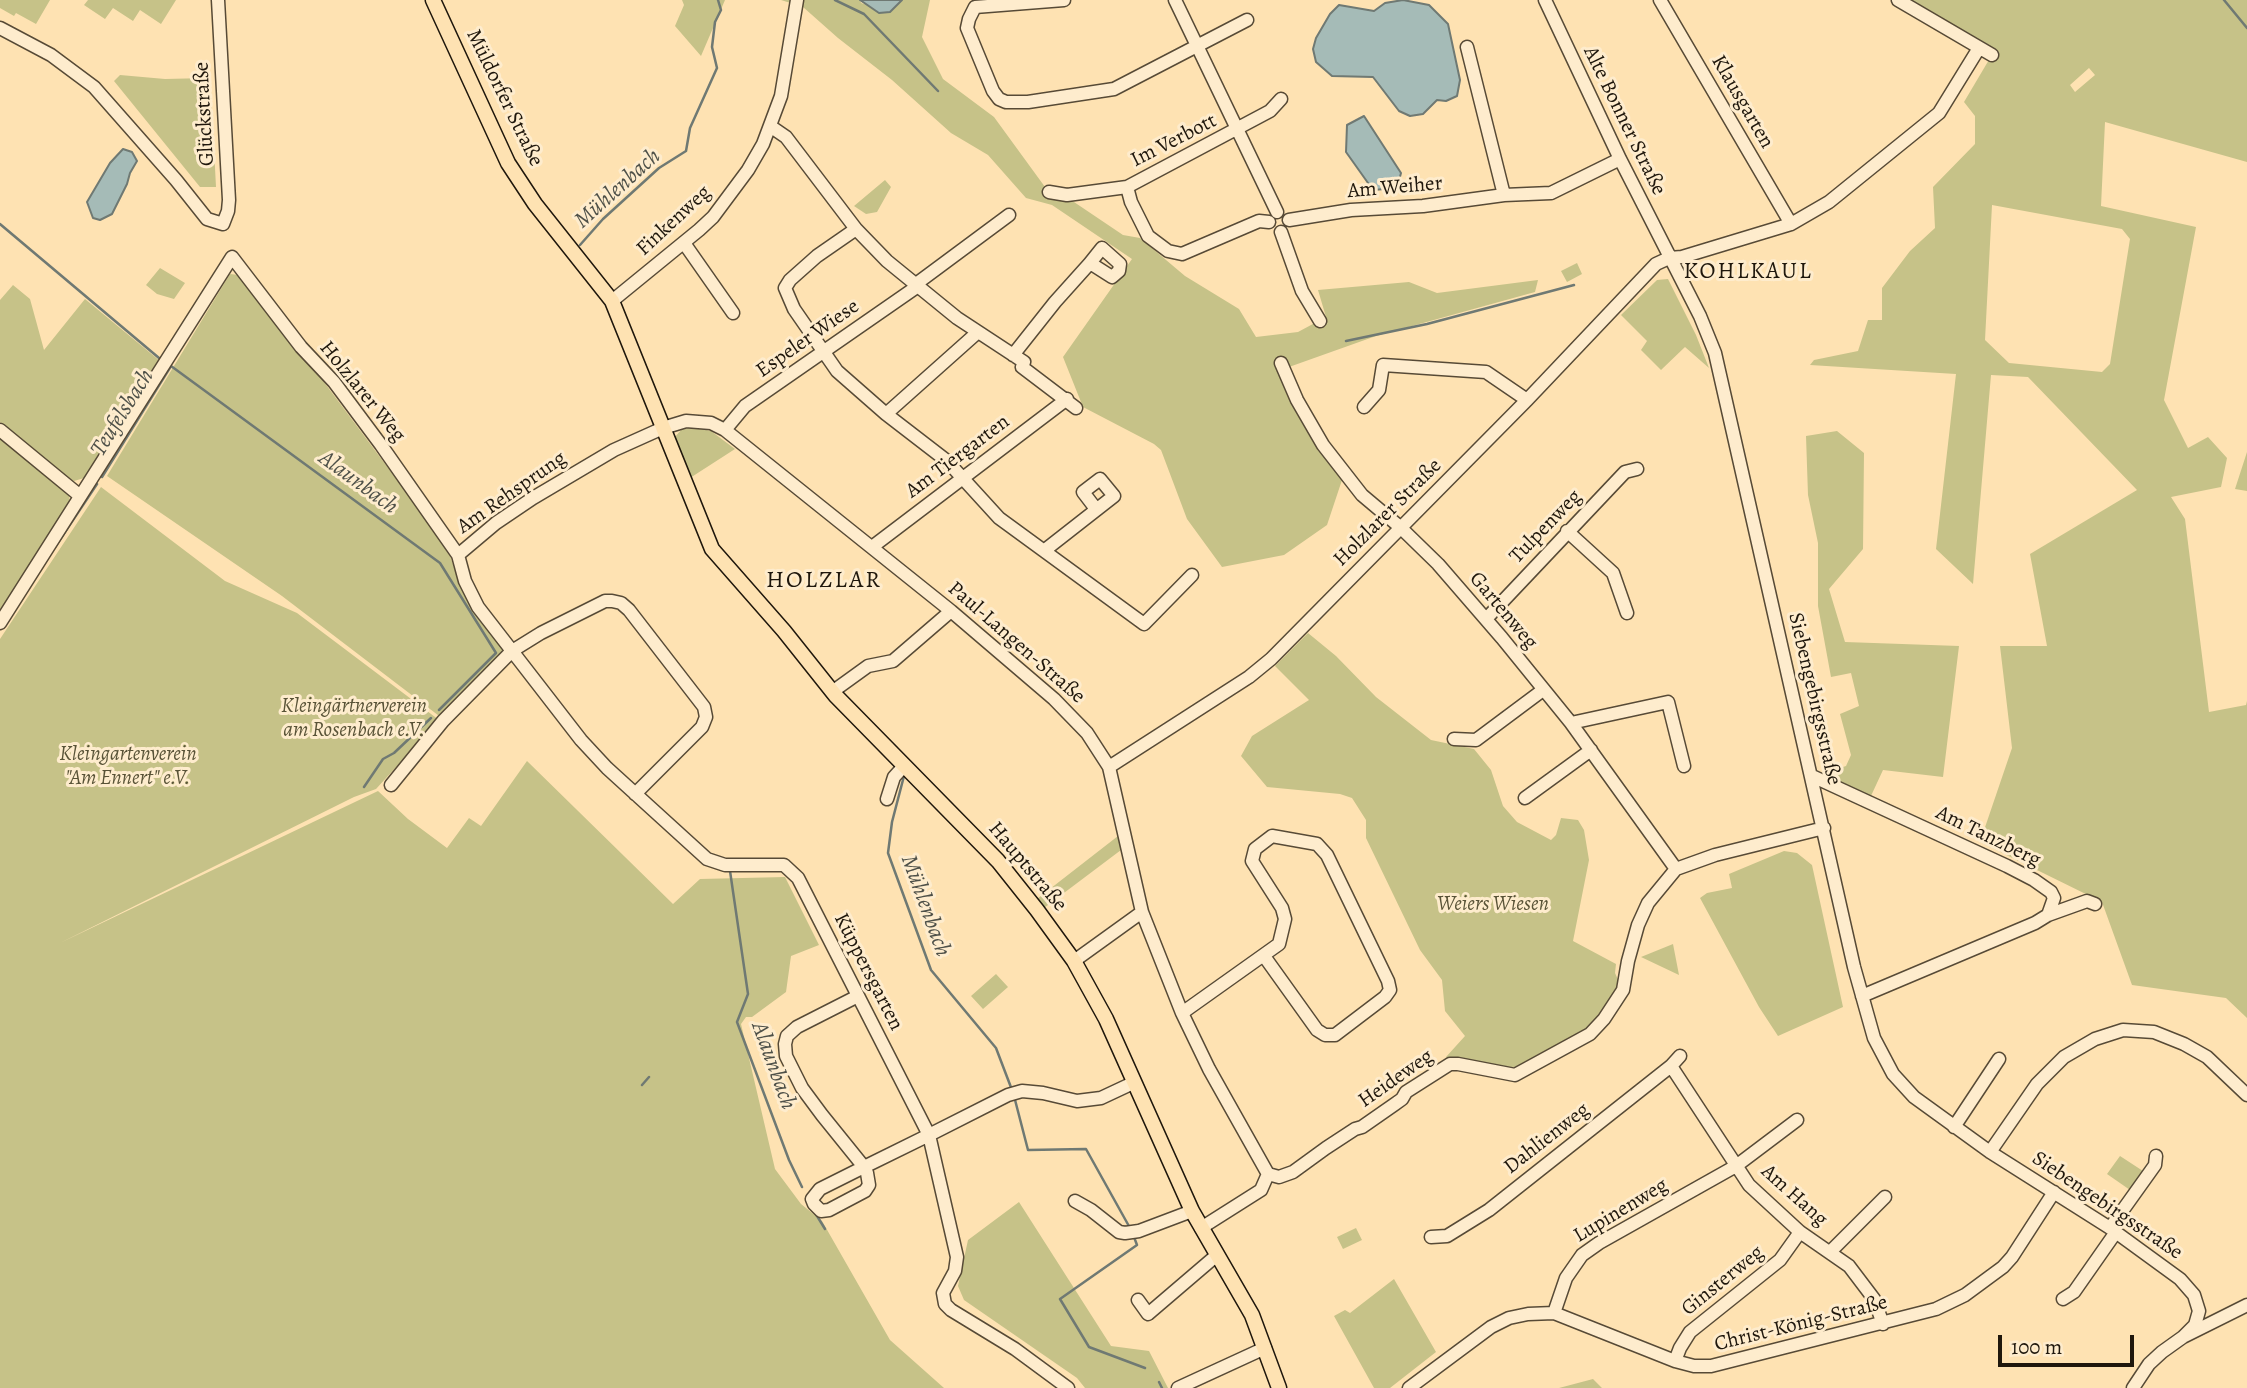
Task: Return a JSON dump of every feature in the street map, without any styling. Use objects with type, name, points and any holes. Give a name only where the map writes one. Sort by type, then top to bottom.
[{"type":"main road","name":"Müldorfer Straße","points":[[433,0],[508,163],[542,213],[612,301],[663,428]]},
{"type":"main road","name":"Hauptstraße","points":[[663,428],[712,549],[784,631],[832,692],[998,861],[1040,913],[1073,961],[1106,1019],[1192,1211],[1252,1315],[1279,1388]]},
{"type":"street","name":"Glückstraße","points":[[0,28],[51,55],[94,87],[177,180],[207,219],[223,224],[229,200],[218,0]]},
{"type":"street","name":"Finkenweg","points":[[612,301],[713,217],[748,170],[770,126],[781,96],[797,0]]},
{"type":"street","points":[[1064,0],[974,4],[967,28],[993,92],[1006,103],[1114,89],[1247,20]]},
{"type":"street","points":[[1175,0],[1239,129],[1278,218],[1272,230],[1280,232],[1302,291],[1320,321]]},
{"type":"street","name":"Alte Bonner Straße","points":[[1545,0],[1669,258]]},
{"type":"street","name":"Klausgarten","points":[[1660,0],[1791,224]]},
{"type":"street","points":[[1898,0],[1992,55]]},
{"type":"street","points":[[1467,47],[1504,195]]},
{"type":"street","points":[[1669,258],[1682,257],[1791,224],[1829,202],[1939,113],[1979,48]]},
{"type":"street","name":"Im Verbott","points":[[1049,192],[1067,195],[1127,187],[1239,129],[1270,111],[1281,99]]},
{"type":"street","points":[[770,126],[786,137],[856,229],[887,261],[978,332],[1013,355],[1090,263]]},
{"type":"street","name":"Am Weiher","points":[[1278,218],[1423,206],[1504,195],[1551,193],[1620,159]]},
{"type":"street","name":"Im Verbott","points":[[1127,187],[1131,202],[1148,236],[1168,251],[1182,254],[1259,222],[1278,218]]},
{"type":"street","name":"Espeler Wiese","points":[[725,430],[745,406],[824,353],[1009,215]]},
{"type":"street","points":[[856,229],[817,256],[790,280],[785,288],[794,309],[837,371],[947,461],[999,518],[1144,624],[1192,575]]},
{"type":"street","points":[[684,243],[733,313]]},
{"type":"street","name":"Holzlarer Weg","points":[[79,495],[232,257],[301,347],[351,404],[458,555]]},
{"type":"street","name":"Holzlarer Straße","points":[[1109,767],[1249,677],[1271,659],[1527,400],[1643,276],[1656,264],[1669,258]]},
{"type":"street","name":"Siebengebirgsstraße","points":[[1669,258],[1700,316],[1715,353],[1862,996],[1874,1038],[1893,1074],[1914,1097],[1990,1152],[2113,1230],[2180,1279],[2194,1295],[2199,1311],[2195,1325],[2148,1364],[2133,1388]]},
{"type":"street","points":[[887,414],[978,332]]},
{"type":"street","name":"Am Tiergarten","points":[[872,547],[961,478],[1068,401],[1022,367],[1024,362],[1013,355]]},
{"type":"street","name":"Gartenweg","points":[[1281,363],[1297,400],[1323,445],[1362,495],[1438,564],[1486,619],[1571,723],[1676,869]]},
{"type":"street","points":[[1364,407],[1380,390],[1383,365],[1486,372],[1527,400]]},
{"type":"street","name":"Paul-Langen-Straße","points":[[663,428],[699,420],[712,422],[725,430],[951,611],[1064,708],[1087,733],[1109,767],[1142,912],[1182,1013],[1209,1069],[1268,1174]]},
{"type":"street","name":"Am Rehsprung","points":[[512,651],[478,607],[465,581],[458,555],[501,519],[574,471],[663,428]]},
{"type":"street","points":[[0,430],[79,495],[0,623]]},
{"type":"street","name":"Tulpenweg","points":[[1486,619],[1625,472],[1637,469]]},
{"type":"street","points":[[1045,550],[1096,509]]},
{"type":"street","points":[[1567,531],[1613,573],[1627,613]]},
{"type":"street","points":[[391,785],[443,721],[512,651],[541,633],[605,601],[621,603],[629,610],[704,708],[706,717],[702,727],[635,794]]},
{"type":"street","points":[[832,692],[868,666],[893,661],[951,611]]},
{"type":"street","name":"Küppersgarten","points":[[512,651],[581,740],[635,794],[708,859],[725,865],[784,865],[791,870],[803,887],[929,1135],[957,1257],[955,1271],[943,1293],[945,1304],[1015,1349],[1068,1388]]},
{"type":"street","points":[[1454,739],[1476,740],[1543,690]]},
{"type":"street","points":[[1571,723],[1668,702],[1684,766]]},
{"type":"street","points":[[1525,798],[1591,750]]},
{"type":"street","points":[[887,799],[894,777],[904,766]]},
{"type":"street","name":"Am Tanzberg","points":[[1812,776],[2034,880],[2051,892],[2054,898],[2048,915]]},
{"type":"street","points":[[1676,869],[1716,855],[1824,828]]},
{"type":"street","points":[[1182,1013],[1279,944],[1285,919],[1282,908],[1252,860],[1255,849],[1272,836],[1317,844],[1327,855],[1390,990],[1385,997],[1335,1035],[1325,1035],[1317,1030],[1264,956]]},
{"type":"street","name":"Heideweg","points":[[1268,1174],[1279,1177],[1293,1172],[1384,1112],[1402,1099],[1406,1092],[1451,1065],[1515,1075],[1590,1034],[1604,1019],[1623,990],[1628,961],[1643,914],[1660,886],[1676,869]]},
{"type":"street","points":[[1862,996],[2035,923],[2048,915],[2087,901],[2095,904]]},
{"type":"street","points":[[1073,961],[1142,912]]},
{"type":"street","points":[[858,996],[797,1027],[788,1036],[785,1044],[786,1056],[802,1088],[864,1167],[1008,1095],[1022,1091],[1077,1101],[1101,1098],[1133,1083]]},
{"type":"street","points":[[1990,1152],[2037,1084],[2064,1057],[2095,1039],[2123,1030],[2154,1032],[2184,1044],[2207,1057],[2247,1095]]},
{"type":"street","points":[[1954,1127],[1999,1059]]},
{"type":"street","name":"Am Hang","points":[[1675,1061],[1749,1185],[1800,1232],[1849,1266],[1874,1299],[1883,1324]]},
{"type":"street","name":"Dahlienweg","points":[[1431,1237],[1447,1236],[1489,1210],[1675,1061]]},
{"type":"street","name":"Am Hang","points":[[1736,1166],[1797,1120]]},
{"type":"street","points":[[2063,1299],[2074,1292],[2155,1165],[2156,1156]]},
{"type":"street","name":"Lupinenweg","points":[[1554,1313],[1566,1278],[1582,1255],[1736,1166]]},
{"type":"street","points":[[1201,1228],[1261,1190],[1268,1174]]},
{"type":"street","name":"Christ-König-Straße","points":[[1409,1388],[1498,1324],[1528,1314],[1554,1313],[1675,1361],[1694,1366],[1711,1366],[1883,1324],[1952,1304],[1991,1277],[2012,1257],[2054,1192]]},
{"type":"street","name":"Am Hang","points":[[1830,1252],[1885,1197]]},
{"type":"street","points":[[1075,1201],[1119,1232],[1125,1233],[1139,1231],[1192,1211]]},
{"type":"street","name":"Ginsterweg","points":[[1675,1361],[1679,1348],[1690,1332],[1780,1260],[1800,1232]]},
{"type":"street","points":[[1138,1300],[1148,1314],[1217,1255]]},
{"type":"street","name":"Siebengebirgsstraße","points":[[2183,1337],[2247,1305]]},
{"type":"street","points":[[1178,1388],[1265,1348]]},
{"type":"green space","points":[[0,0],[50,0],[36,24],[0,8]]},
{"type":"green space","points":[[88,0],[176,0],[161,24],[140,10],[133,21],[113,8],[105,19],[84,5]]},
{"type":"green space","points":[[682,0],[725,0],[701,56],[675,26],[684,5]]},
{"type":"green space","points":[[781,0],[860,0],[861,3],[890,12],[902,0],[930,0],[922,37],[943,79],[994,117],[1045,187],[1074,202],[1123,235],[1140,238],[1185,276],[1239,309],[1256,337],[1298,332],[1326,317],[1318,290],[1409,282],[1437,293],[1538,280],[1535,292],[1376,336],[1289,367],[1287,370],[1344,474],[1327,525],[1284,555],[1222,567],[1187,519],[1161,450],[1083,407],[1063,357],[1132,259],[1052,205],[1026,198],[988,155],[951,133],[892,80],[803,7]]},
{"type":"green space","points":[[1905,0],[2247,0],[2247,162],[2105,122],[2101,206],[2196,227],[2164,400],[2188,448],[2208,437],[2227,458],[2221,487],[2171,497],[2185,519],[2209,712],[2246,705],[2247,701],[2247,1018],[2226,998],[2132,985],[2102,902],[1980,842],[2012,748],[2000,646],[2047,646],[2030,554],[2137,490],[2028,377],[1991,375],[1973,584],[1936,549],[1956,374],[1810,365],[1814,360],[1858,351],[1868,320],[1882,320],[1882,288],[1910,251],[1935,228],[1933,187],[1975,144],[1975,116],[1964,102],[1993,53]],"holes":[[[2089,68],[2095,75],[2075,92],[2070,85]],[[1992,205],[2122,229],[2130,239],[2110,364],[2102,372],[2009,363],[1985,340]]]},
{"type":"green space","points":[[120,75],[165,79],[207,78],[207,91],[211,91],[216,187],[200,187],[114,81]]},
{"type":"green space","points":[[885,180],[891,187],[877,212],[866,214],[854,206]]},
{"type":"green space","points":[[1577,263],[1582,274],[1567,282],[1561,271]]},
{"type":"green space","points":[[160,268],[185,283],[174,299],[157,294],[146,285]]},
{"type":"green space","points":[[230,274],[239,275],[266,313],[318,374],[418,508],[450,556],[459,582],[474,609],[505,652],[447,722],[282,596],[107,476]]},
{"type":"green space","points":[[1668,279],[1709,368],[1685,347],[1661,370],[1641,350],[1647,341],[1621,315],[1657,280]]},
{"type":"green space","points":[[13,285],[30,299],[44,350],[85,299],[160,361],[84,478],[74,481],[64,475],[0,422],[0,300]]},
{"type":"green space","points":[[692,427],[711,431],[735,449],[690,478],[675,437],[681,430]]},
{"type":"green space","points":[[1837,431],[1864,453],[1863,549],[1829,589],[1845,642],[1959,646],[1943,777],[1883,770],[1870,798],[1819,775],[1846,766],[1851,755],[1840,714],[1859,706],[1851,673],[1831,677],[1818,606],[1818,543],[1808,495],[1806,436]]},
{"type":"green space","points":[[0,439],[69,495],[70,502],[0,614]]},
{"type":"green space","points":[[2247,452],[2247,491],[2235,489]]},
{"type":"green space","points":[[101,487],[225,581],[297,613],[439,720],[376,789],[354,797],[60,943],[378,791],[408,819],[447,848],[469,818],[481,826],[527,761],[673,904],[700,879],[785,877],[819,945],[791,956],[786,992],[752,1017],[746,1017],[741,1024],[775,1169],[801,1204],[822,1221],[890,1340],[944,1388],[0,1388],[0,639]]},
{"type":"green space","name":"Weiers Wiesen","points":[[1308,633],[1336,656],[1376,697],[1431,740],[1474,749],[1491,770],[1503,806],[1517,822],[1551,840],[1556,835],[1561,818],[1578,820],[1584,830],[1589,860],[1573,941],[1616,964],[1615,973],[1620,984],[1594,1028],[1519,1071],[1449,1061],[1446,1057],[1465,1036],[1445,1011],[1442,980],[1420,950],[1366,838],[1366,820],[1352,798],[1340,794],[1267,787],[1241,756],[1252,736],[1309,700],[1275,666]]},
{"type":"green space","points":[[1118,836],[1121,850],[1044,908],[1037,899]]},
{"type":"green space","points":[[1784,851],[1797,853],[1812,865],[1843,1007],[1778,1036],[1759,1007],[1700,898],[1707,893],[1732,888],[1729,874]]},
{"type":"green space","points":[[1673,944],[1679,975],[1641,957]]},
{"type":"green space","points":[[996,974],[1008,987],[983,1009],[971,996]]},
{"type":"green space","points":[[2120,1156],[2143,1171],[2130,1190],[2107,1174]]},
{"type":"green space","points":[[1019,1202],[1111,1346],[1149,1351],[1168,1388],[1085,1388],[1077,1378],[964,1300],[958,1286],[968,1240]]},
{"type":"green space","points":[[1356,1228],[1362,1240],[1343,1249],[1337,1237]]},
{"type":"green space","points":[[1394,1279],[1436,1352],[1390,1388],[1374,1388],[1334,1316],[1345,1310],[1350,1313]]},
{"type":"green space","points":[[1593,1379],[1602,1388],[1559,1388]]},
{"type":"water","points":[[860,0],[902,0],[890,12],[879,13]]},
{"type":"water","points":[[1403,0],[1429,5],[1448,24],[1460,80],[1457,96],[1446,101],[1437,100],[1423,114],[1410,116],[1399,111],[1373,77],[1332,76],[1316,62],[1313,49],[1316,38],[1330,14],[1339,5],[1374,11],[1385,3]]},
{"type":"water","points":[[1364,116],[1401,173],[1397,188],[1373,190],[1346,152],[1347,125]]},
{"type":"water","points":[[123,149],[132,152],[137,161],[127,184],[112,214],[100,220],[93,218],[87,202],[110,163]]},
{"type":"waterway","name":"Mühlenbach","points":[[580,245],[603,219],[659,168],[686,151],[690,128],[717,68],[712,47],[715,22],[721,10],[718,0]]},
{"type":"waterway","points":[[835,0],[864,14],[938,91]]},
{"type":"waterway","points":[[2224,0],[2247,28]]},
{"type":"waterway","name":"Alaunbach","points":[[0,224],[159,358]]},
{"type":"waterway","points":[[1346,341],[1427,324],[1574,285]]},
{"type":"waterway","name":"Alaunbach","points":[[102,477],[171,366],[440,563],[496,653],[439,710]]},
{"type":"waterway","name":"Teufelsbach","points":[[55,547],[97,484]]},
{"type":"waterway","points":[[364,787],[383,759],[394,753],[431,718]]},
{"type":"waterway","name":"Mühlenbach","points":[[904,776],[892,822],[888,853],[931,970],[996,1048],[1012,1090]]},
{"type":"waterway","name":"Alaunbach","points":[[730,871],[748,994],[737,1022],[789,1160],[802,1187]]},
{"type":"waterway","points":[[642,1085],[649,1077]]},
{"type":"waterway","name":"Mühlenbach","points":[[1014,1096],[1028,1150],[1086,1149],[1130,1228]]},
{"type":"waterway","name":"Alaunbach","points":[[814,1211],[825,1229]]},
{"type":"waterway","name":"Mühlenbach","points":[[1134,1237],[1137,1245],[1060,1299],[1089,1347],[1145,1368]]},
{"type":"waterway","name":"Mühlenbach","points":[[1159,1382],[1162,1388]]},
{"type":"district","name":"KOHLKAUL","points":[[1748,272]]},
{"type":"district","name":"HOLZLAR","points":[[824,581]]},
{"type":"park label","name":"Kleingärtnerverein am Rosenbach e.V.","points":[[354,719]]},
{"type":"park label","name":"Kleingartenverein \"Am Ennert\" e.V.","points":[[128,767]]}]
